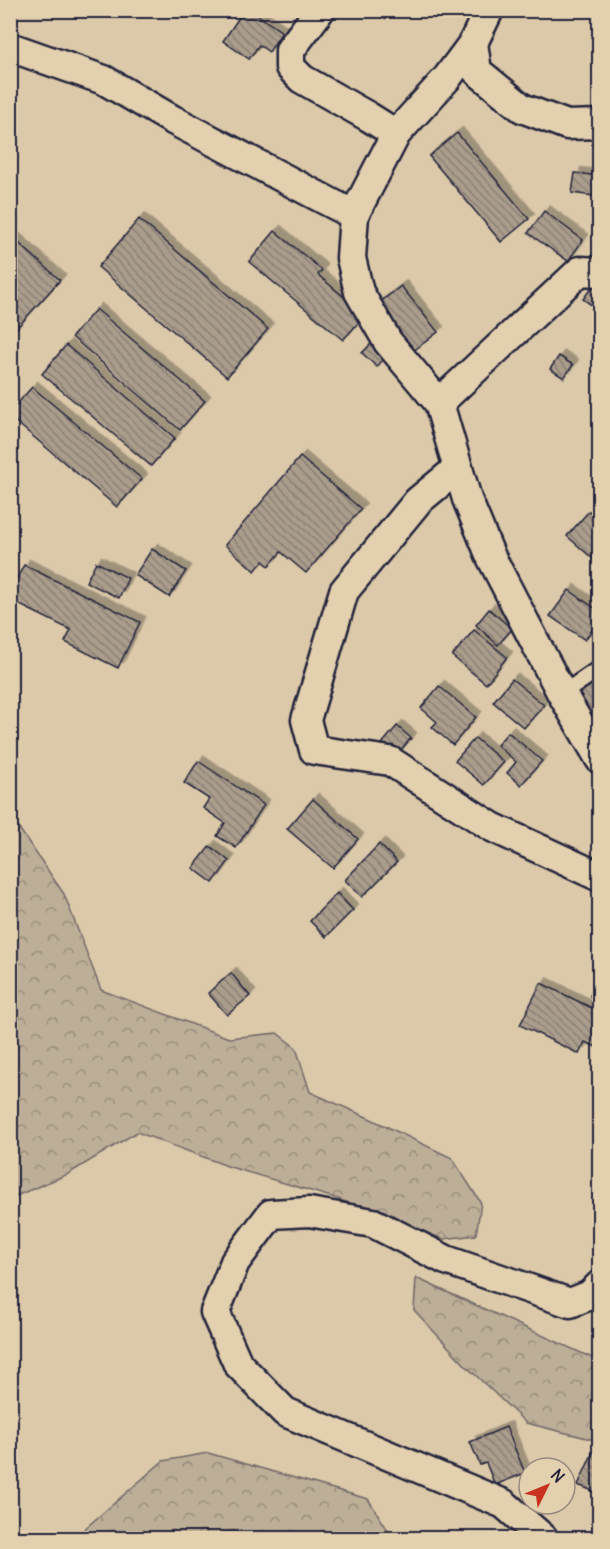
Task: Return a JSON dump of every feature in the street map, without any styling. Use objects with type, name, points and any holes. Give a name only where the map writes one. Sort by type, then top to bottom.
[{"type":"street","points":[[320,10],[290,50],[290,67],[302,79],[396,134]]},
{"type":"street","points":[[489,10],[473,43],[447,78],[396,134],[354,215],[351,258],[359,292],[388,342],[439,404],[467,499],[491,557],[562,693],[600,759]]},
{"type":"street","points":[[473,43],[477,71],[522,108],[567,125],[600,124]]},
{"type":"street","points":[[10,47],[104,80],[173,120],[354,215]]},
{"type":"street","points":[[439,404],[579,271],[600,273]]},
{"type":"street","points":[[458,468],[418,501],[344,591],[306,720],[314,750],[390,761],[492,827],[600,877]]},
{"type":"street","points":[[543,1539],[504,1504],[285,1412],[238,1364],[215,1312],[235,1262],[271,1214],[309,1212],[373,1223],[446,1260],[570,1303],[590,1295],[600,1285]]},
{"type":"lane","points":[[562,693],[600,668]]},
{"type":"green space","points":[[10,815],[64,894],[101,990],[229,1038],[277,1033],[296,1048],[310,1092],[452,1158],[481,1203],[476,1235],[443,1239],[338,1199],[230,1167],[137,1132],[68,1174],[11,1198]]},
{"type":"green space","points":[[416,1278],[599,1361],[599,1441],[526,1423],[466,1366],[414,1310]]},
{"type":"green space","points":[[208,1453],[368,1499],[393,1538],[74,1538],[163,1461]]},
{"type":"building","points":[[244,10],[250,10],[282,32],[269,52],[259,45],[249,59],[223,41]]},
{"type":"building","points":[[457,133],[529,219],[501,242],[429,156]]},
{"type":"building","points":[[575,173],[600,176],[600,197],[572,193]]},
{"type":"building","points":[[544,211],[583,240],[568,261],[528,233]]},
{"type":"building","points":[[139,219],[268,329],[227,377],[98,267]]},
{"type":"building","points":[[275,231],[322,270],[318,275],[356,307],[360,321],[343,340],[249,262]]},
{"type":"building","points":[[10,235],[60,280],[15,330],[10,326]]},
{"type":"building","points":[[600,276],[600,311],[583,299]]},
{"type":"building","points":[[401,286],[438,332],[412,352],[375,306]]},
{"type":"building","points":[[96,309],[205,401],[180,430],[72,337]]},
{"type":"building","points":[[372,343],[386,356],[377,367],[362,353]]},
{"type":"building","points":[[66,345],[175,438],[151,466],[42,374]]},
{"type":"building","points":[[559,356],[573,365],[564,378],[550,369]]},
{"type":"building","points":[[32,387],[142,479],[117,507],[10,417],[10,412]]},
{"type":"building","points":[[300,457],[361,509],[306,573],[281,552],[269,566],[263,561],[255,571],[225,545]]},
{"type":"building","points":[[589,511],[600,521],[600,565],[567,536]]},
{"type":"building","points":[[152,549],[186,571],[169,597],[135,575]]},
{"type":"building","points":[[96,562],[128,578],[119,598],[86,582]]},
{"type":"building","points":[[24,565],[140,622],[118,668],[65,642],[71,630],[10,600],[10,591]]},
{"type":"building","points":[[569,590],[600,612],[600,619],[585,640],[550,616]]},
{"type":"building","points":[[489,609],[512,629],[498,645],[476,625]]},
{"type":"building","points":[[474,630],[507,657],[486,684],[452,656]]},
{"type":"building","points":[[600,677],[600,711],[590,717],[574,692]]},
{"type":"building","points":[[512,679],[544,705],[524,728],[493,702]]},
{"type":"building","points":[[439,686],[476,717],[453,745],[432,727],[437,722],[421,708]]},
{"type":"building","points":[[397,726],[411,738],[395,757],[381,745]]},
{"type":"building","points":[[508,732],[542,761],[521,785],[507,773],[516,762],[497,745]]},
{"type":"building","points":[[475,738],[504,762],[484,785],[455,761]]},
{"type":"building","points":[[198,761],[264,805],[236,848],[217,836],[225,823],[203,808],[209,799],[184,783]]},
{"type":"building","points":[[313,799],[358,839],[333,868],[287,829]]},
{"type":"building","points":[[379,844],[397,862],[362,897],[345,880]]},
{"type":"building","points":[[210,846],[229,861],[213,883],[193,868]]},
{"type":"building","points":[[337,893],[353,910],[326,937],[310,921]]},
{"type":"building","points":[[231,973],[250,996],[227,1015],[208,993]]},
{"type":"building","points":[[600,978],[600,1001],[590,996]]},
{"type":"building","points":[[541,983],[600,1012],[600,1038],[596,1047],[585,1042],[579,1054],[520,1025]]},
{"type":"building","points":[[506,1427],[518,1456],[517,1476],[495,1485],[486,1463],[480,1465],[470,1442]]},
{"type":"building","points":[[593,1452],[600,1455],[600,1494],[578,1485]]}]
